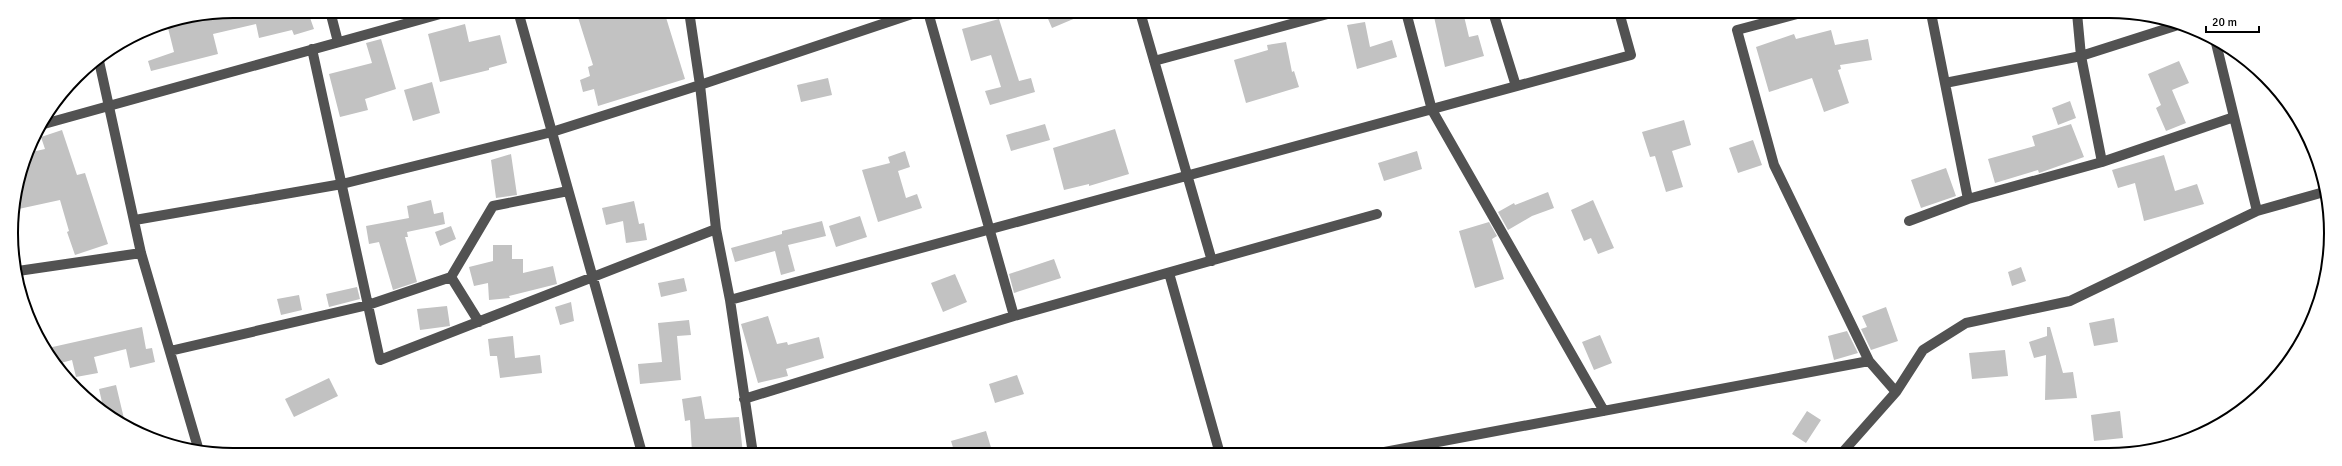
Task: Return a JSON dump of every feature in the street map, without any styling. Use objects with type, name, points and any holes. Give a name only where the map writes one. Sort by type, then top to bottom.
[{"type":"street","points":[[332,18],[338,42]]},
{"type":"street","points":[[48,123],[425,18]]},
{"type":"street","points":[[520,18],[641,448]]},
{"type":"street","points":[[690,18],[700,85],[716,229],[730,300],[752,448]]},
{"type":"street","points":[[135,220],[342,184],[552,132],[700,85],[900,18]]},
{"type":"street","points":[[930,18],[1014,316]]},
{"type":"street","points":[[1142,18],[1212,261]]},
{"type":"street","points":[[1154,61],[1311,18]]},
{"type":"street","points":[[1408,18],[1432,110],[1604,411]]},
{"type":"street","points":[[1495,18],[1516,86]]},
{"type":"street","points":[[730,300],[1632,55],[1621,18]]},
{"type":"street","points":[[1775,18],[1737,30],[1774,165],[1868,361],[1896,392]]},
{"type":"street","points":[[1932,18],[1968,199]]},
{"type":"street","points":[[2077,18],[2081,56],[2102,162]]},
{"type":"street","points":[[1945,83],[2081,56],[2172,27]]},
{"type":"street","points":[[2217,48],[2257,211]]},
{"type":"street","points":[[312,50],[380,360],[716,229]]},
{"type":"street","points":[[100,64],[141,252],[197,445]]},
{"type":"street","points":[[1908,221],[1968,199],[2102,162],[2234,117]]},
{"type":"street","points":[[170,351],[368,305],[451,277],[493,206],[568,191]]},
{"type":"street","points":[[1846,448],[1896,392],[1922,350],[1966,322],[2070,301],[2257,211],[2320,193]]},
{"type":"street","points":[[744,399],[1014,316],[1377,214]]},
{"type":"street","points":[[21,270],[141,252]]},
{"type":"street","points":[[1168,273],[1218,448]]},
{"type":"street","points":[[451,277],[478,322]]},
{"type":"street","points":[[1406,448],[1868,361]]},
{"type":"building","points":[[219,18],[310,18],[314,29],[294,35],[292,30],[259,38],[256,24],[213,34],[218,54],[151,71],[148,61],[174,52],[168,28],[191,22]]},
{"type":"building","points":[[578,18],[666,18],[685,79],[598,106],[594,89],[583,92],[580,80],[590,76],[588,67],[593,65]]},
{"type":"building","points":[[1048,18],[1076,18],[1052,28]]},
{"type":"building","points":[[1434,18],[1464,18],[1469,37],[1478,35],[1484,56],[1445,67]]},
{"type":"building","points":[[999,19],[1019,81],[1031,78],[1035,92],[990,105],[985,91],[1001,87],[991,55],[971,61],[962,29]]},
{"type":"building","points":[[1365,22],[1370,47],[1392,40],[1397,57],[1357,69],[1347,25]]},
{"type":"building","points":[[465,24],[469,42],[500,35],[507,63],[489,68],[489,70],[440,82],[428,34]]},
{"type":"building","points":[[1831,30],[1835,45],[1868,39],[1872,60],[1840,65],[1841,69],[1838,70],[1849,103],[1824,112],[1812,78],[1769,92],[1756,47],[1794,34],[1796,39]]},
{"type":"building","points":[[381,39],[396,89],[365,99],[368,110],[340,117],[329,74],[372,63],[366,43]]},
{"type":"building","points":[[1286,42],[1292,72],[1294,71],[1299,87],[1246,103],[1234,60],[1268,50],[1267,45]]},
{"type":"building","points":[[2179,61],[2189,83],[2172,90],[2186,123],[2166,131],[2156,108],[2161,105],[2148,74]]},
{"type":"building","points":[[828,78],[832,95],[801,102],[797,85]]},
{"type":"building","points":[[432,82],[440,113],[413,121],[404,90]]},
{"type":"building","points":[[2070,101],[2076,118],[2058,125],[2052,108]]},
{"type":"building","points":[[1684,120],[1691,145],[1672,151],[1683,187],[1666,192],[1655,156],[1650,157],[1642,132]]},
{"type":"building","points":[[1045,124],[1050,140],[1011,151],[1006,135]]},
{"type":"building","points":[[2071,124],[2084,157],[2039,173],[2038,170],[1995,183],[1988,159],[2035,146],[2032,136]]},
{"type":"building","points":[[1115,129],[1129,174],[1089,186],[1089,184],[1064,190],[1053,148]]},
{"type":"building","points":[[62,130],[77,175],[85,173],[108,244],[75,255],[67,232],[69,231],[60,200],[19,209],[25,177],[34,151],[45,149],[41,137]]},
{"type":"building","points":[[1753,140],[1762,165],[1738,173],[1729,148]]},
{"type":"building","points":[[905,151],[910,167],[898,171],[906,198],[917,194],[922,208],[878,222],[862,170],[890,163],[888,157]]},
{"type":"building","points":[[1417,151],[1422,169],[1384,181],[1378,163]]},
{"type":"building","points":[[511,154],[517,195],[496,198],[491,160]]},
{"type":"building","points":[[2164,155],[2175,191],[2197,184],[2204,204],[2144,221],[2135,183],[2118,188],[2112,170]]},
{"type":"building","points":[[1946,168],[1956,196],[1921,208],[1911,180]]},
{"type":"building","points":[[1548,192],[1554,208],[1532,216],[1508,230],[1498,212],[1514,203],[1515,205]]},
{"type":"building","points":[[431,200],[434,214],[443,212],[445,224],[407,232],[408,237],[405,237],[417,282],[393,290],[379,242],[369,244],[366,226],[409,218],[407,206]]},
{"type":"building","points":[[1593,200],[1614,248],[1598,254],[1591,238],[1584,241],[1571,210]]},
{"type":"building","points":[[634,201],[639,224],[644,223],[647,240],[626,243],[623,221],[606,225],[602,208]]},
{"type":"building","points":[[860,216],[867,237],[836,247],[829,226]]},
{"type":"building","points":[[822,221],[826,236],[788,245],[795,271],[781,275],[775,251],[735,262],[731,248],[782,234],[782,231]]},
{"type":"building","points":[[1489,222],[1497,236],[1492,239],[1504,279],[1475,288],[1459,231]]},
{"type":"building","points":[[451,226],[456,239],[440,246],[435,232]]},
{"type":"building","points":[[493,245],[512,245],[512,259],[523,259],[523,273],[553,266],[557,284],[509,296],[510,298],[489,300],[488,283],[474,286],[469,267],[493,261]]},
{"type":"building","points":[[1054,259],[1061,278],[1014,293],[1009,274]]},
{"type":"building","points":[[2021,267],[2026,281],[2012,286],[2008,272]]},
{"type":"building","points":[[955,274],[967,302],[943,312],[931,283]]},
{"type":"building","points":[[684,278],[687,291],[661,297],[658,283]]},
{"type":"building","points":[[357,287],[360,299],[329,307],[326,294]]},
{"type":"building","points":[[299,295],[302,310],[281,315],[277,299]]},
{"type":"building","points":[[571,302],[574,321],[560,325],[555,307]]},
{"type":"building","points":[[447,306],[450,326],[420,330],[417,309]]},
{"type":"building","points":[[1886,307],[1898,341],[1871,350],[1861,329],[1867,327],[1862,316]]},
{"type":"building","points":[[768,316],[777,344],[787,342],[788,345],[819,337],[824,358],[786,369],[788,376],[758,383],[741,324]]},
{"type":"building","points":[[2114,318],[2118,342],[2094,346],[2089,323]]},
{"type":"building","points":[[689,320],[691,335],[677,336],[681,380],[640,384],[638,364],[662,362],[658,323]]},
{"type":"building","points":[[142,327],[146,349],[152,348],[155,362],[130,368],[126,349],[94,357],[98,373],[76,377],[72,360],[61,363],[51,347]]},
{"type":"building","points":[[2047,327],[2050,327],[2063,373],[2073,372],[2077,398],[2045,400],[2046,355],[2034,358],[2029,342],[2047,336]]},
{"type":"building","points":[[1847,331],[1858,353],[1834,360],[1828,336]]},
{"type":"building","points":[[1600,335],[1612,363],[1594,370],[1582,342]]},
{"type":"building","points":[[513,336],[515,358],[540,355],[542,373],[500,378],[497,356],[490,356],[488,339]]},
{"type":"building","points":[[2005,350],[2008,376],[1972,379],[1969,353]]},
{"type":"building","points":[[1017,375],[1024,394],[995,403],[989,384]]},
{"type":"building","points":[[329,378],[338,396],[294,417],[285,399]]},
{"type":"building","points":[[116,385],[124,418],[102,404],[99,389]]},
{"type":"building","points":[[701,396],[705,419],[739,417],[742,448],[692,448],[690,420],[685,421],[682,399]]},
{"type":"building","points":[[1807,411],[1821,420],[1806,443],[1792,434]]},
{"type":"building","points":[[2120,411],[2123,438],[2094,441],[2091,415]]},
{"type":"building","points":[[986,431],[991,448],[953,448],[951,441]]}]
